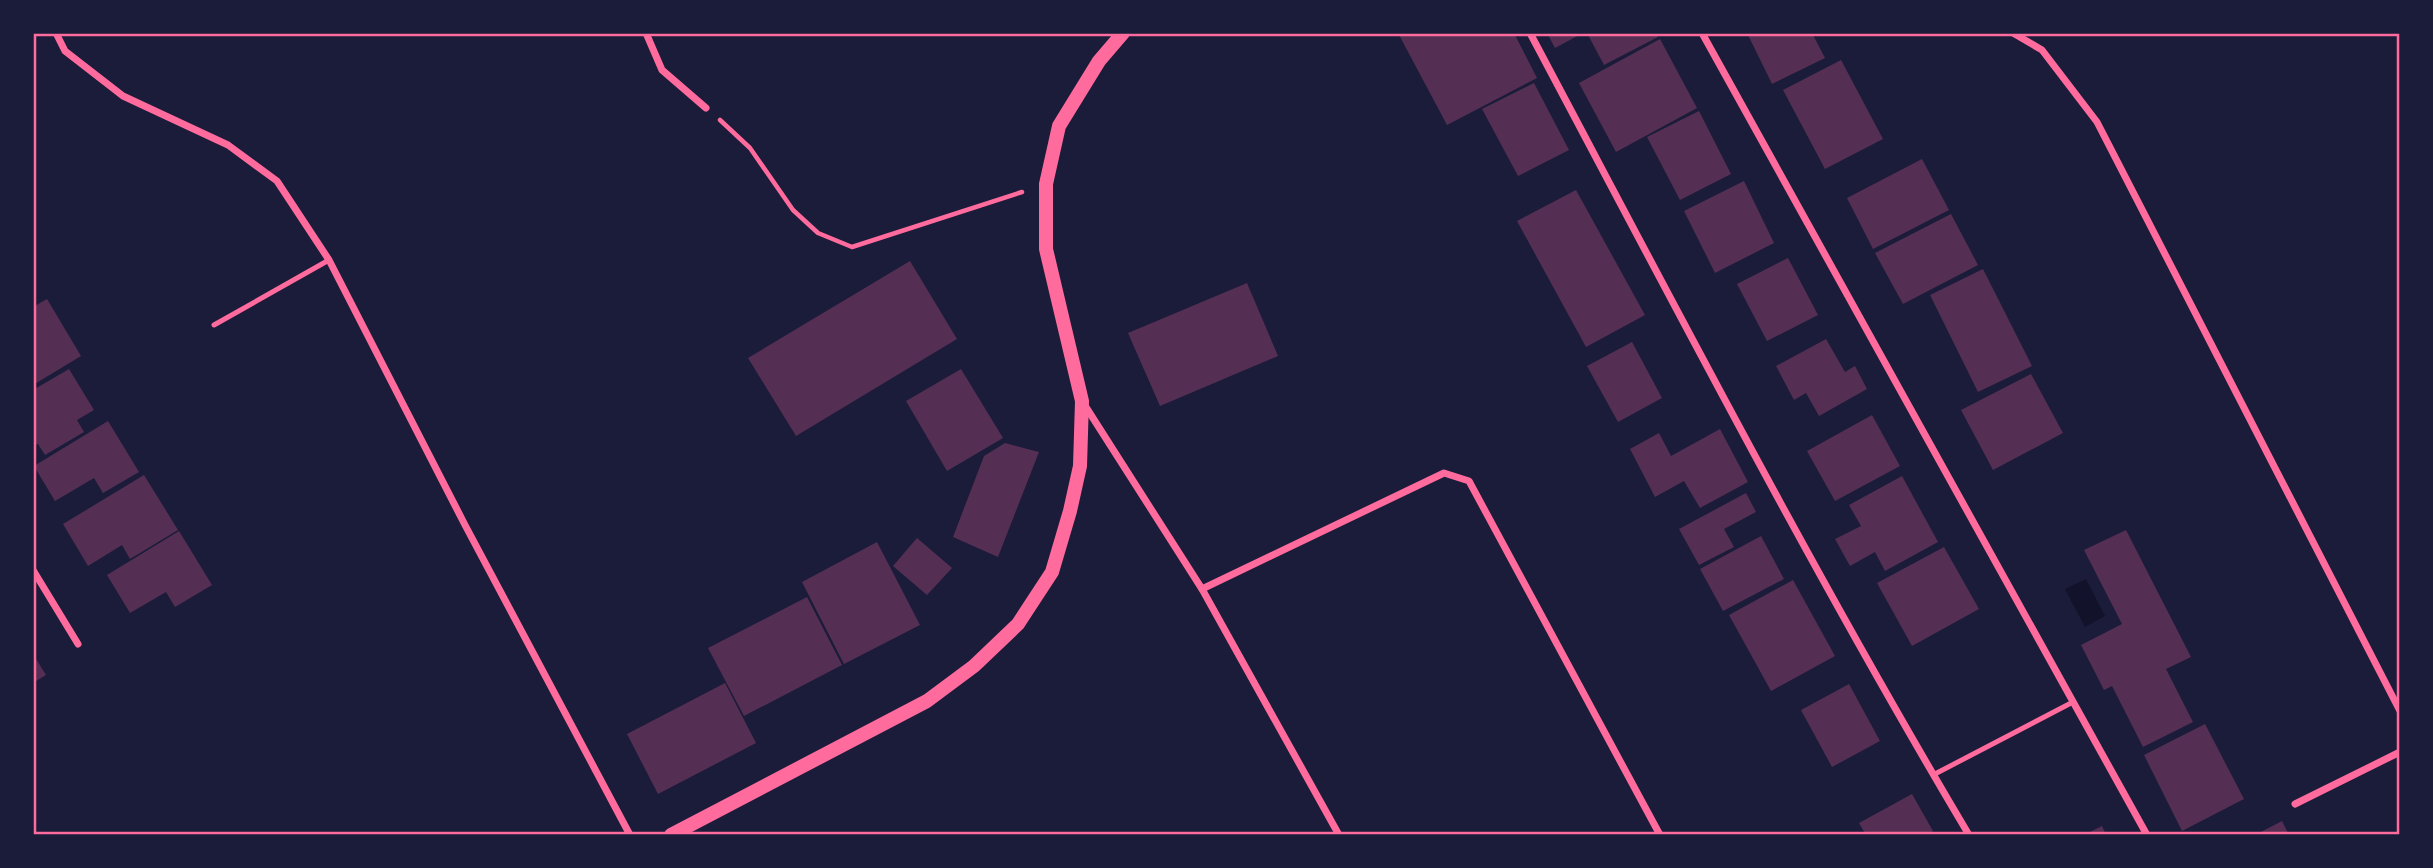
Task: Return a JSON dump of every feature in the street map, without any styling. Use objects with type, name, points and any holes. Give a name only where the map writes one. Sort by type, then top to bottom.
[{"type":"main road","points":[[671,835],[927,701],[974,666],[1018,624],[1052,572],[1080,466],[1082,401],[1046,249],[1046,184],[1059,127],[1099,61],[1122,33]]},
{"type":"street","points":[[56,33],[65,51],[123,96],[228,145],[277,181],[329,260],[465,525],[630,835]]},
{"type":"street","points":[[646,33],[662,70],[706,108]]},
{"type":"street","points":[[1530,33],[1742,431],[1969,835]]},
{"type":"street","points":[[1702,33],[2147,835]]},
{"type":"street","points":[[2013,33],[2042,50],[2097,122],[2400,711]]},
{"type":"street","points":[[1082,401],[1202,589],[1339,835]]},
{"type":"street","points":[[1202,589],[1444,473],[1469,481],[1660,835]]},
{"type":"street","points":[[33,570],[78,644]]},
{"type":"street","points":[[2295,804],[2400,752]]},
{"type":"lane","points":[[214,325],[329,260]]},
{"type":"lane","points":[[1933,775],[2073,702]]},
{"type":"path","points":[[706,108],[750,148],[793,210],[818,233],[852,247],[1046,184]]},
{"type":"shaded area","points":[[2086,579],[2105,616],[2085,627],[2065,589]]},
{"type":"building","points":[[1398,33],[1514,33],[1537,78],[1447,125]]},
{"type":"building","points":[[1547,33],[1583,33],[1555,48]]},
{"type":"building","points":[[1587,33],[1656,33],[1658,37],[1604,65]]},
{"type":"building","points":[[1747,33],[1812,33],[1825,58],[1772,84]]},
{"type":"building","points":[[1660,39],[1697,108],[1616,152],[1579,83]]},
{"type":"building","points":[[1841,60],[1883,139],[1825,169],[1783,90]]},
{"type":"building","points":[[1534,83],[1569,150],[1518,176],[1482,109]]},
{"type":"building","points":[[1699,111],[1731,174],[1680,200],[1647,137]]},
{"type":"building","points":[[1922,159],[1949,210],[1873,249],[1847,198]]},
{"type":"building","points":[[1744,181],[1774,243],[1715,273],[1684,211]]},
{"type":"building","points":[[1576,190],[1645,315],[1586,347],[1517,221]]},
{"type":"building","points":[[1951,214],[1978,265],[1903,304],[1875,253]]},
{"type":"building","points":[[1788,258],[1818,315],[1767,341],[1737,284]]},
{"type":"building","points":[[910,261],[957,339],[796,436],[748,358]]},
{"type":"building","points":[[1983,269],[2032,366],[1978,392],[1930,295]]},
{"type":"building","points":[[1247,283],[1278,356],[1160,406],[1128,333]]},
{"type":"building","points":[[47,299],[81,356],[33,385],[33,307]]},
{"type":"building","points":[[1826,339],[1845,372],[1855,366],[1867,389],[1819,416],[1806,393],[1794,400],[1776,366]]},
{"type":"building","points":[[1632,342],[1662,398],[1618,422],[1587,366]]},
{"type":"building","points":[[69,369],[94,410],[77,420],[84,432],[45,455],[38,444],[33,446],[33,390]]},
{"type":"building","points":[[961,369],[1003,438],[947,471],[906,401]]},
{"type":"building","points":[[2031,374],[2063,433],[1993,470],[1961,410]]},
{"type":"building","points":[[1872,415],[1900,466],[1835,501],[1807,451]]},
{"type":"building","points":[[108,421],[139,472],[103,493],[94,478],[55,501],[34,466]]},
{"type":"building","points":[[1720,429],[1748,482],[1700,508],[1684,481],[1655,497],[1630,449],[1659,433],[1671,456]]},
{"type":"building","points":[[1005,443],[1039,452],[998,557],[953,537],[984,456]]},
{"type":"building","points":[[144,475],[178,530],[130,559],[122,545],[88,566],[63,524]]},
{"type":"building","points":[[1902,476],[1938,542],[1885,571],[1875,552],[1850,566],[1835,539],[1861,526],[1849,505]]},
{"type":"building","points":[[1746,493],[1756,512],[1724,529],[1734,547],[1699,565],[1679,529]]},
{"type":"building","points":[[2126,530],[2191,657],[2166,669],[2193,722],[2143,747],[2112,686],[2104,690],[2081,645],[2122,624],[2084,550]]},
{"type":"building","points":[[179,531],[212,585],[175,607],[166,592],[130,613],[107,575]]},
{"type":"building","points":[[1761,536],[1784,579],[1723,611],[1700,569]]},
{"type":"building","points":[[917,538],[952,568],[927,595],[893,566]]},
{"type":"building","points":[[877,542],[920,625],[844,664],[802,582]]},
{"type":"building","points":[[1944,547],[1979,609],[1912,646],[1877,583]]},
{"type":"building","points":[[1793,580],[1835,656],[1771,691],[1729,615]]},
{"type":"building","points":[[807,597],[842,665],[744,716],[708,648]]},
{"type":"building","points":[[33,654],[46,675],[33,683]]},
{"type":"building","points":[[725,683],[756,743],[658,794],[627,734]]},
{"type":"building","points":[[1849,684],[1880,741],[1832,767],[1801,710]]},
{"type":"building","points":[[2205,724],[2244,799],[2182,831],[2144,755]]},
{"type":"building","points":[[1912,794],[1933,831],[1926,835],[1866,835],[1859,823]]},
{"type":"building","points":[[2282,821],[2289,835],[2255,835]]},
{"type":"building","points":[[2102,826],[2106,835],[2084,835]]}]
